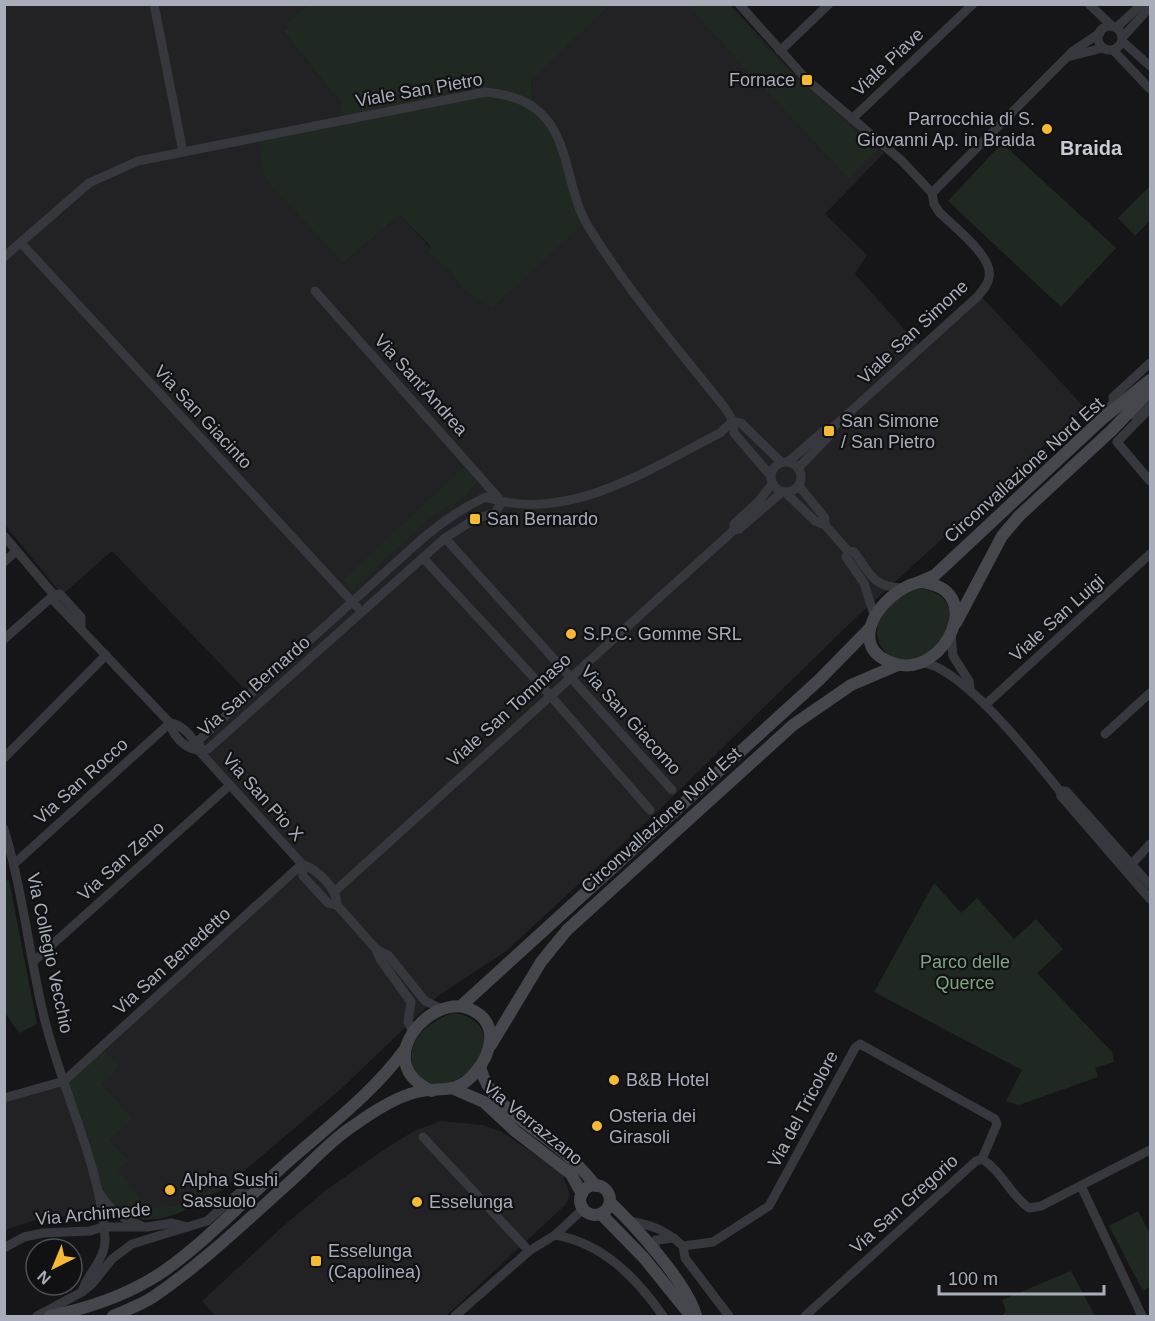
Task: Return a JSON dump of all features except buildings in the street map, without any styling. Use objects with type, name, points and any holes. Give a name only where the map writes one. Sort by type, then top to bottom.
[{"type":"main road","name":"Circonvallazione Nord Est","points":[[919,582],[935,575],[1102,419],[1150,380]]},
{"type":"main road","name":"Circonvallazione Nord Est","points":[[953,628],[1002,536],[1019,516],[1115,436],[1150,389]]},
{"type":"main road","points":[[919,582],[934,584],[950,596],[956,613],[953,628],[945,643],[921,662],[898,665],[884,659],[875,650],[870,628],[880,605],[902,588],[919,582]]},
{"type":"main road","name":"Circonvallazione Nord Est","points":[[461,1006],[819,680],[870,628]]},
{"type":"main road","name":"Circonvallazione Nord Est","points":[[454,1089],[480,1067],[490,1046],[541,962],[567,930],[793,725],[851,685],[898,665]]},
{"type":"main road","points":[[432,1091],[416,1081],[407,1070],[403,1059],[413,1032],[429,1016],[442,1010],[461,1006],[479,1014],[489,1029],[490,1046]]},
{"type":"main road","points":[[50,1317],[78,1310],[124,1293],[163,1271],[342,1113],[394,1063],[406,1048]]},
{"type":"main road","name":"Via Verrazzano","points":[[480,1067],[490,1090],[501,1103],[573,1160],[596,1186],[606,1191],[610,1202],[654,1252],[693,1305],[696,1316]]},
{"type":"main road","points":[[113,1317],[152,1297],[191,1269],[352,1126],[394,1101],[418,1092],[454,1089]]},
{"type":"main road","name":"Via Verrazzano","points":[[454,1089],[484,1102],[515,1131],[566,1169],[582,1194]]},
{"type":"main road","name":"Via Verrazzano","points":[[583,1209],[580,1201],[582,1194],[588,1188],[596,1186]]},
{"type":"main road","points":[[583,1209],[593,1215],[601,1214],[610,1202]]},
{"type":"main road","name":"Via Verrazzano","points":[[601,1214],[644,1258],[686,1310],[696,1316]]},
{"type":"street","points":[[154,4],[183,152]]},
{"type":"street","name":"Viale San Simone","points":[[739,4],[807,80],[902,161],[932,193],[934,204],[939,212],[984,256],[990,275],[977,297],[829,431],[825,430],[785,462]]},
{"type":"street","points":[[780,51],[829,4]]},
{"type":"street","name":"Viale Piave","points":[[852,119],[973,4]]},
{"type":"street","points":[[1088,4],[1114,27],[1122,40],[1150,66]]},
{"type":"street","points":[[1088,4],[1101,31],[1098,39],[1150,89]]},
{"type":"street","points":[[932,193],[1071,56],[1073,51],[1101,31],[1114,27],[1142,4]]},
{"type":"street","points":[[1071,56],[1108,49],[1122,40],[1150,7]]},
{"type":"street","name":"Viale San Pietro","points":[[4,257],[89,183],[138,161],[486,92],[508,95],[527,102],[546,118],[556,134],[576,199],[587,224],[655,321],[725,408],[733,421],[734,433],[771,480]]},
{"type":"street","name":"Via San Giacinto","points":[[21,243],[362,613]]},
{"type":"street","name":"Via Sant'Andrea","points":[[315,291],[502,502]]},
{"type":"street","points":[[1102,419],[1114,402],[1113,397],[1150,363]]},
{"type":"street","points":[[1115,436],[1119,427],[1150,399]]},
{"type":"street","points":[[1115,436],[1150,408]]},
{"type":"street","name":"Viale San Pietro","points":[[733,421],[741,423],[785,462]]},
{"type":"street","name":"Via San Bernardo","points":[[502,502],[495,513],[475,519],[445,538],[208,749],[200,752],[199,740],[435,527],[486,497],[502,502],[557,503],[603,491],[720,433],[733,421]]},
{"type":"street","name":"Viale San Simone","points":[[798,468],[829,436],[829,431]]},
{"type":"street","points":[[1115,436],[1150,481]]},
{"type":"street","points":[[799,486],[801,477],[798,468],[785,462],[774,467],[771,480],[815,521],[825,525],[848,551],[854,552],[869,574],[882,586],[902,588]]},
{"type":"street","name":"Viale San Tommaso","points":[[734,530],[734,524],[759,501],[771,480]]},
{"type":"street","points":[[784,493],[799,486]]},
{"type":"street","points":[[799,486],[825,518],[825,525]]},
{"type":"street","name":"Viale San Tommaso","points":[[334,892],[549,694],[734,530],[740,529],[784,493]]},
{"type":"street","name":"Via San Pio X","points":[[4,536],[54,595],[60,594],[81,617],[81,627],[106,655],[170,723],[179,725],[196,743],[200,752],[302,864],[312,868],[334,892],[338,905],[376,949],[411,1002],[408,1022],[413,1032]]},
{"type":"street","name":"Via San Giacomo","points":[[445,538],[672,790]]},
{"type":"street","points":[[4,562],[16,551]]},
{"type":"street","points":[[848,551],[846,557],[864,583],[874,615]]},
{"type":"street","name":"Viale San Luigi","points":[[985,705],[1150,554]]},
{"type":"street","points":[[423,558],[549,694],[650,810]]},
{"type":"street","points":[[4,639],[54,595]]},
{"type":"street","points":[[953,628],[953,656],[969,681],[970,688]]},
{"type":"street","points":[[4,758],[106,655]]},
{"type":"street","points":[[921,662],[931,664],[970,688],[1060,791],[1071,810],[1150,899]]},
{"type":"street","points":[[1105,734],[1150,693]]},
{"type":"street","name":"Via San Rocco","points":[[15,863],[170,723]]},
{"type":"street","name":"Via San Zeno","points":[[34,962],[230,785]]},
{"type":"street","points":[[1060,791],[1066,791],[1150,885]]},
{"type":"street","name":"Via Collegio Vecchio","points":[[4,829],[15,863],[44,1018],[96,1186],[105,1240],[102,1258],[84,1286]]},
{"type":"street","points":[[1100,842],[1106,843],[1125,862],[1131,862]]},
{"type":"street","points":[[1129,874],[1131,862],[1150,844]]},
{"type":"street","name":"Via San Pio X","points":[[302,864],[303,876],[328,903],[338,905]]},
{"type":"street","name":"Via San Benedetto","points":[[64,1081],[302,864]]},
{"type":"street","name":"Via San Pio X","points":[[376,949],[389,956],[425,1001],[442,1010]]},
{"type":"street","name":"Via del Tricolore","points":[[683,1246],[713,1242],[769,1206],[855,1048],[860,1044],[995,1119],[997,1124],[982,1159]]},
{"type":"street","points":[[4,1098],[64,1081]]},
{"type":"street","points":[[423,1137],[529,1251]]},
{"type":"street","name":"Via San Gregorio","points":[[805,1317],[976,1161],[982,1159],[990,1163],[1020,1201],[1029,1208],[1041,1206],[1150,1150]]},
{"type":"street","name":"Via Collegio Vecchio","points":[[96,1186],[115,1212],[125,1220],[147,1227]]},
{"type":"street","points":[[1081,1186],[1142,1317]]},
{"type":"street","points":[[84,1290],[112,1259],[132,1244],[207,1221],[239,1193],[252,1194]]},
{"type":"street","points":[[455,1317],[529,1251],[555,1235],[583,1209]]},
{"type":"street","points":[[629,1221],[651,1224],[683,1246],[685,1258],[729,1317]]},
{"type":"street","name":"Via Archimede","points":[[4,1248],[24,1237],[90,1231],[103,1227],[147,1227],[172,1223],[188,1227]]},
{"type":"street","points":[[555,1235],[583,1242],[609,1257],[635,1281],[663,1317]]},
{"type":"street","points":[[654,1252],[656,1240],[674,1238]]},
{"type":"street","points":[[37,1317],[73,1297]]},
{"type":"shaded area","points":[[4,5],[313,5],[283,31],[341,103],[343,263],[400,215],[437,255],[533,104],[531,80],[610,5],[731,5],[800,80],[853,123],[884,153],[825,214],[867,255],[855,274],[922,349],[981,296],[1085,408],[848,625],[653,816],[505,952],[438,996],[341,1089],[219,1192],[173,1208],[42,1218],[5,1230],[5,1093],[71,1076],[305,861],[201,746],[252,697],[112,551],[62,595],[5,525]]},
{"type":"shaded area","points":[[441,1121],[483,1125],[502,1132],[562,1173],[570,1195],[565,1205],[446,1316],[215,1316],[202,1301],[326,1190],[414,1131]]},
{"type":"green space","points":[[309,5],[610,5],[531,81],[533,104],[558,147],[585,222],[492,308],[464,290],[450,271],[428,252],[431,247],[400,215],[343,263],[265,178],[258,138],[340,123],[341,103],[283,31],[288,27],[286,24]]},
{"type":"green space","points":[[687,5],[729,5],[779,61],[877,151],[849,179]]},
{"type":"green space","points":[[1002,143],[1116,248],[1061,307],[948,201]]},
{"type":"green space","points":[[1150,186],[1150,220],[1135,236],[1118,218]]},
{"type":"green space","points":[[464,467],[477,482],[466,496],[432,516],[352,590],[343,580]]},
{"type":"green space","points":[[918,588],[939,595],[948,606],[949,621],[943,635],[932,648],[918,657],[903,660],[889,655],[881,646],[877,636],[878,625],[889,606],[898,598]]},
{"type":"green space","points":[[9,880],[37,1024],[19,1033],[5,1013],[4,881]]},
{"type":"green space","name":"Parco delle Querce","points":[[934,883],[961,913],[977,898],[1014,939],[1036,919],[1063,949],[1037,973],[1112,1052],[1114,1062],[1095,1068],[1098,1077],[1019,1105],[1006,1101],[1022,1070],[874,992]]},
{"type":"green space","points":[[453,1013],[471,1019],[481,1029],[484,1041],[481,1055],[473,1067],[461,1077],[447,1083],[428,1082],[421,1078],[414,1069],[412,1050],[420,1034],[427,1027]]},
{"type":"green space","points":[[103,1050],[119,1066],[101,1084],[132,1118],[109,1140],[129,1161],[118,1170],[146,1208],[183,1204],[215,1185],[217,1188],[193,1206],[164,1218],[149,1220],[134,1218],[120,1212],[102,1192],[69,1083]]},
{"type":"green space","points":[[1138,1211],[1150,1234],[1150,1287],[1143,1291],[1109,1226]]},
{"type":"green space","points":[[1071,1271],[1095,1316],[1002,1316],[1006,1311],[1002,1300]]},
{"type":"place","name":"Fornace","points":[[807,80]]},
{"type":"place","name":"Parrocchia di S. Giovanni Ap. in Braida","points":[[1047,129]]},
{"type":"place","name":"San Simone / San Pietro","points":[[829,431]]},
{"type":"place","name":"San Bernardo","points":[[475,519]]},
{"type":"place","name":"S.P.C. Gomme SRL","points":[[571,634]]},
{"type":"place","name":"B&B Hotel","points":[[614,1080]]},
{"type":"place","name":"Osteria dei Girasoli","points":[[597,1126]]},
{"type":"place","name":"Alpha Sushi Sassuolo","points":[[170,1190]]},
{"type":"place","name":"Esselunga","points":[[417,1202]]},
{"type":"place","name":"Esselunga (Capolinea)","points":[[316,1261]]},
{"type":"district","name":"Braida","points":[[1091,148]]}]
